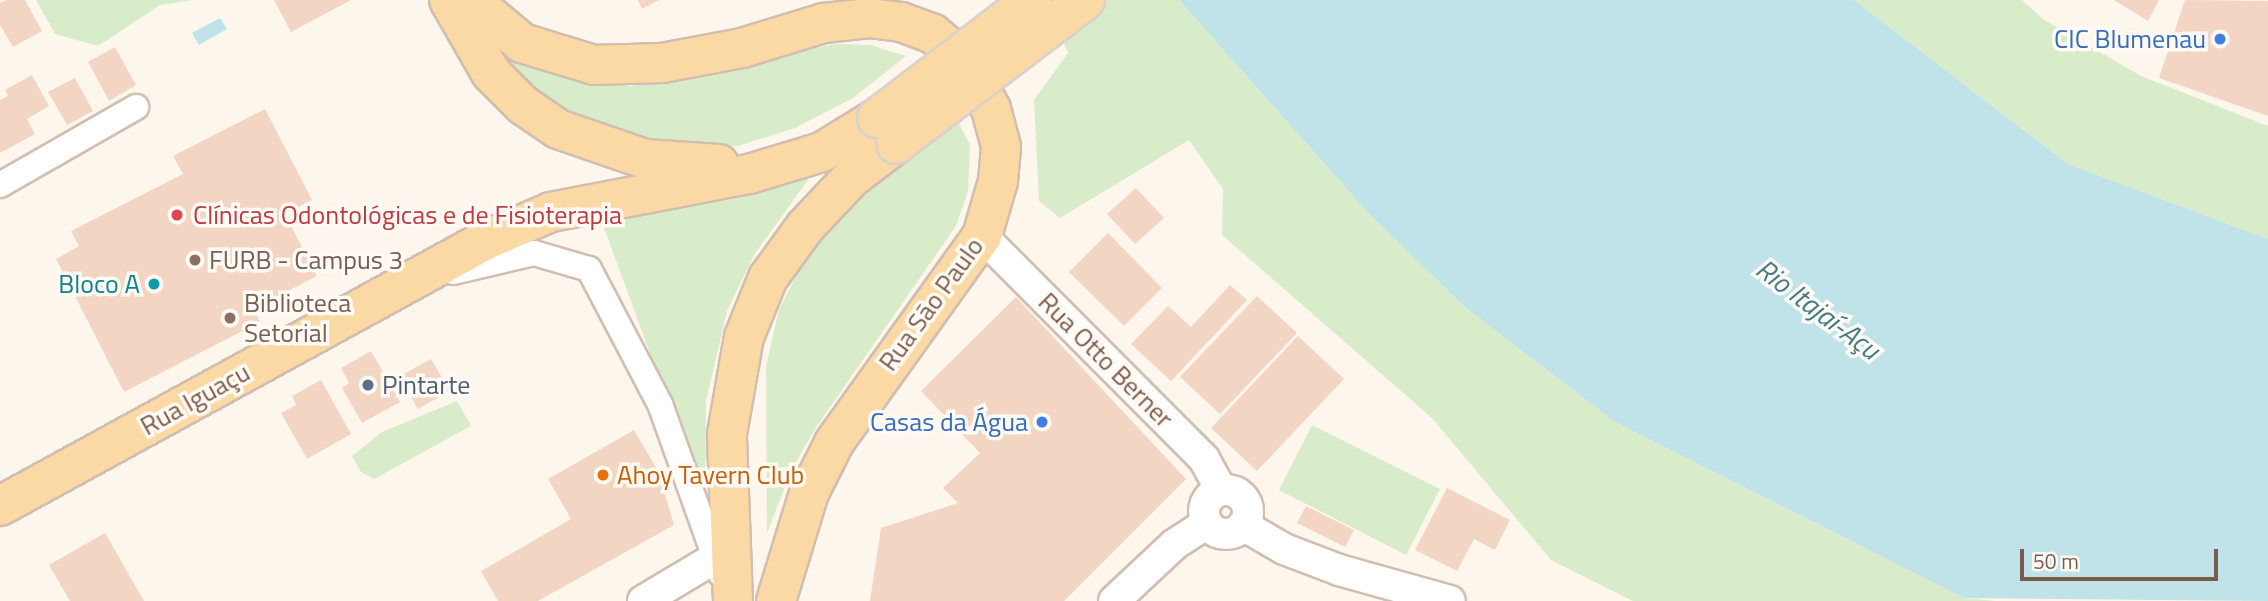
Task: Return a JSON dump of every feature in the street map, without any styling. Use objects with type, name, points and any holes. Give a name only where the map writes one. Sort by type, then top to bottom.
[{"type":"main road","points":[[449,0],[491,74],[523,105],[585,141],[645,159],[682,163],[743,162],[822,152],[887,131],[1085,0]]},
{"type":"main road","name":"Rua São Paulo","points":[[471,0],[523,43],[594,65],[662,63],[742,48],[824,23],[869,18],[932,33],[972,72],[991,109],[1001,147],[998,181],[982,236],[834,443],[796,528],[776,601]]},
{"type":"main road","points":[[732,601],[727,434],[744,337],[768,278],[804,227],[851,178],[887,131],[1032,0]]},
{"type":"main road","name":"Rua Iguaçu","points":[[0,506],[486,240],[551,212],[749,174],[822,152]]},
{"type":"street","points":[[0,185],[136,107]]},
{"type":"street","name":"Rua Otto Berner","points":[[982,236],[1204,459],[1221,490]]},
{"type":"street","points":[[390,292],[488,261],[534,253],[589,269],[660,404],[732,601]]},
{"type":"street","points":[[1221,490],[1230,490],[1244,500],[1247,517],[1243,525],[1227,533],[1207,523],[1203,515],[1207,500],[1221,490]]},
{"type":"street","points":[[1114,601],[1175,544],[1207,523]]},
{"type":"street","points":[[1243,525],[1284,549],[1339,570],[1450,601]]},
{"type":"street","points":[[643,601],[715,558]]},
{"type":"green space","points":[[36,0],[193,0],[160,5],[98,46],[55,34]]},
{"type":"green space","points":[[1045,0],[1179,0],[1370,215],[1466,308],[1615,422],[1964,598],[1995,601],[1633,601],[1551,560],[1432,418],[1222,235],[1223,189],[1189,140],[1060,218],[1039,201],[1034,100],[1068,53]]},
{"type":"green space","points":[[1854,0],[2022,0],[2043,19],[2141,76],[2268,126],[2268,239],[2068,164]]},
{"type":"green space","points":[[835,44],[870,45],[906,56],[853,98],[795,128],[738,146],[650,145],[550,111],[500,56],[575,79],[632,86]]},
{"type":"green space","points":[[955,115],[970,145],[968,191],[956,226],[817,426],[792,469],[767,533],[766,366],[779,310],[815,238],[866,183]]},
{"type":"green space","points":[[813,173],[754,255],[727,311],[706,401],[705,503],[600,217],[729,200]]},
{"type":"green space","points":[[457,401],[471,426],[374,479],[361,472],[352,456],[382,432]]},
{"type":"green space","points":[[1312,425],[1440,489],[1406,555],[1279,490]]},
{"type":"water","name":"Rio Itajaí-Açu","points":[[1179,0],[1854,0],[2068,164],[2268,239],[2268,601],[1964,598],[1615,422],[1466,308],[1370,215]]},
{"type":"water","points":[[220,18],[227,29],[199,45],[192,33]]},
{"type":"building","points":[[6,0],[25,0],[42,31],[13,47],[0,25],[0,3]]},
{"type":"building","points":[[274,0],[351,0],[291,32]]},
{"type":"building","points":[[638,0],[659,0],[642,9]]},
{"type":"building","points":[[2114,0],[2159,0],[2148,21]]},
{"type":"building","name":"CIC Blumenau","points":[[2185,0],[2268,1],[2268,116],[2159,78]]},
{"type":"building","points":[[115,47],[136,85],[109,101],[88,62]]},
{"type":"building","points":[[32,75],[49,106],[27,119],[35,134],[0,153],[0,100],[8,96],[5,90]]},
{"type":"building","points":[[75,78],[93,111],[67,125],[48,92]]},
{"type":"building","name":"Bloco A","points":[[265,109],[312,200],[285,214],[317,276],[253,309],[260,322],[124,392],[56,259],[79,246],[71,231],[183,174],[173,156]]},
{"type":"building","points":[[1136,188],[1164,218],[1135,244],[1107,214]]},
{"type":"building","points":[[1108,233],[1162,288],[1124,326],[1069,272]]},
{"type":"building","points":[[1230,285],[1247,300],[1171,381],[1131,344],[1168,306],[1191,327]]},
{"type":"building","points":[[1257,296],[1297,333],[1220,414],[1180,377]]},
{"type":"building","name":"Casas da Água","points":[[1016,297],[1186,479],[1064,601],[870,601],[881,528],[958,503],[943,488],[980,453],[921,391]]},
{"type":"building","points":[[1298,336],[1344,379],[1257,471],[1211,428]]},
{"type":"building","name":"Pintarte","points":[[371,351],[400,402],[362,423],[342,388],[349,383],[341,368]]},
{"type":"building","points":[[431,359],[450,391],[418,409],[405,387],[397,392],[391,381]]},
{"type":"building","points":[[321,380],[351,434],[307,459],[281,413],[296,405],[292,396]]},
{"type":"building","points":[[634,430],[658,471],[674,525],[538,601],[498,601],[481,571],[571,519],[548,479]]},
{"type":"building","points":[[1447,488],[1510,520],[1495,550],[1474,539],[1457,571],[1415,550]]},
{"type":"building","points":[[1306,506],[1354,530],[1345,547],[1297,523]]},
{"type":"building","points":[[105,533],[144,601],[70,601],[49,565]]},
{"type":"place","name":"CIC Blumenau","points":[[2220,39]]},
{"type":"place","name":"Clínicas Odontológicas e de Fisioterapia","points":[[177,215]]},
{"type":"place","name":"FURB - Campus 3","points":[[195,260]]},
{"type":"place","name":"Bloco A","points":[[154,284]]},
{"type":"place","name":"Biblioteca Setorial","points":[[230,318]]},
{"type":"place","name":"Pintarte","points":[[368,385]]},
{"type":"place","name":"Casas da Água","points":[[1042,422]]},
{"type":"place","name":"Ahoy Tavern Club","points":[[603,475]]}]
